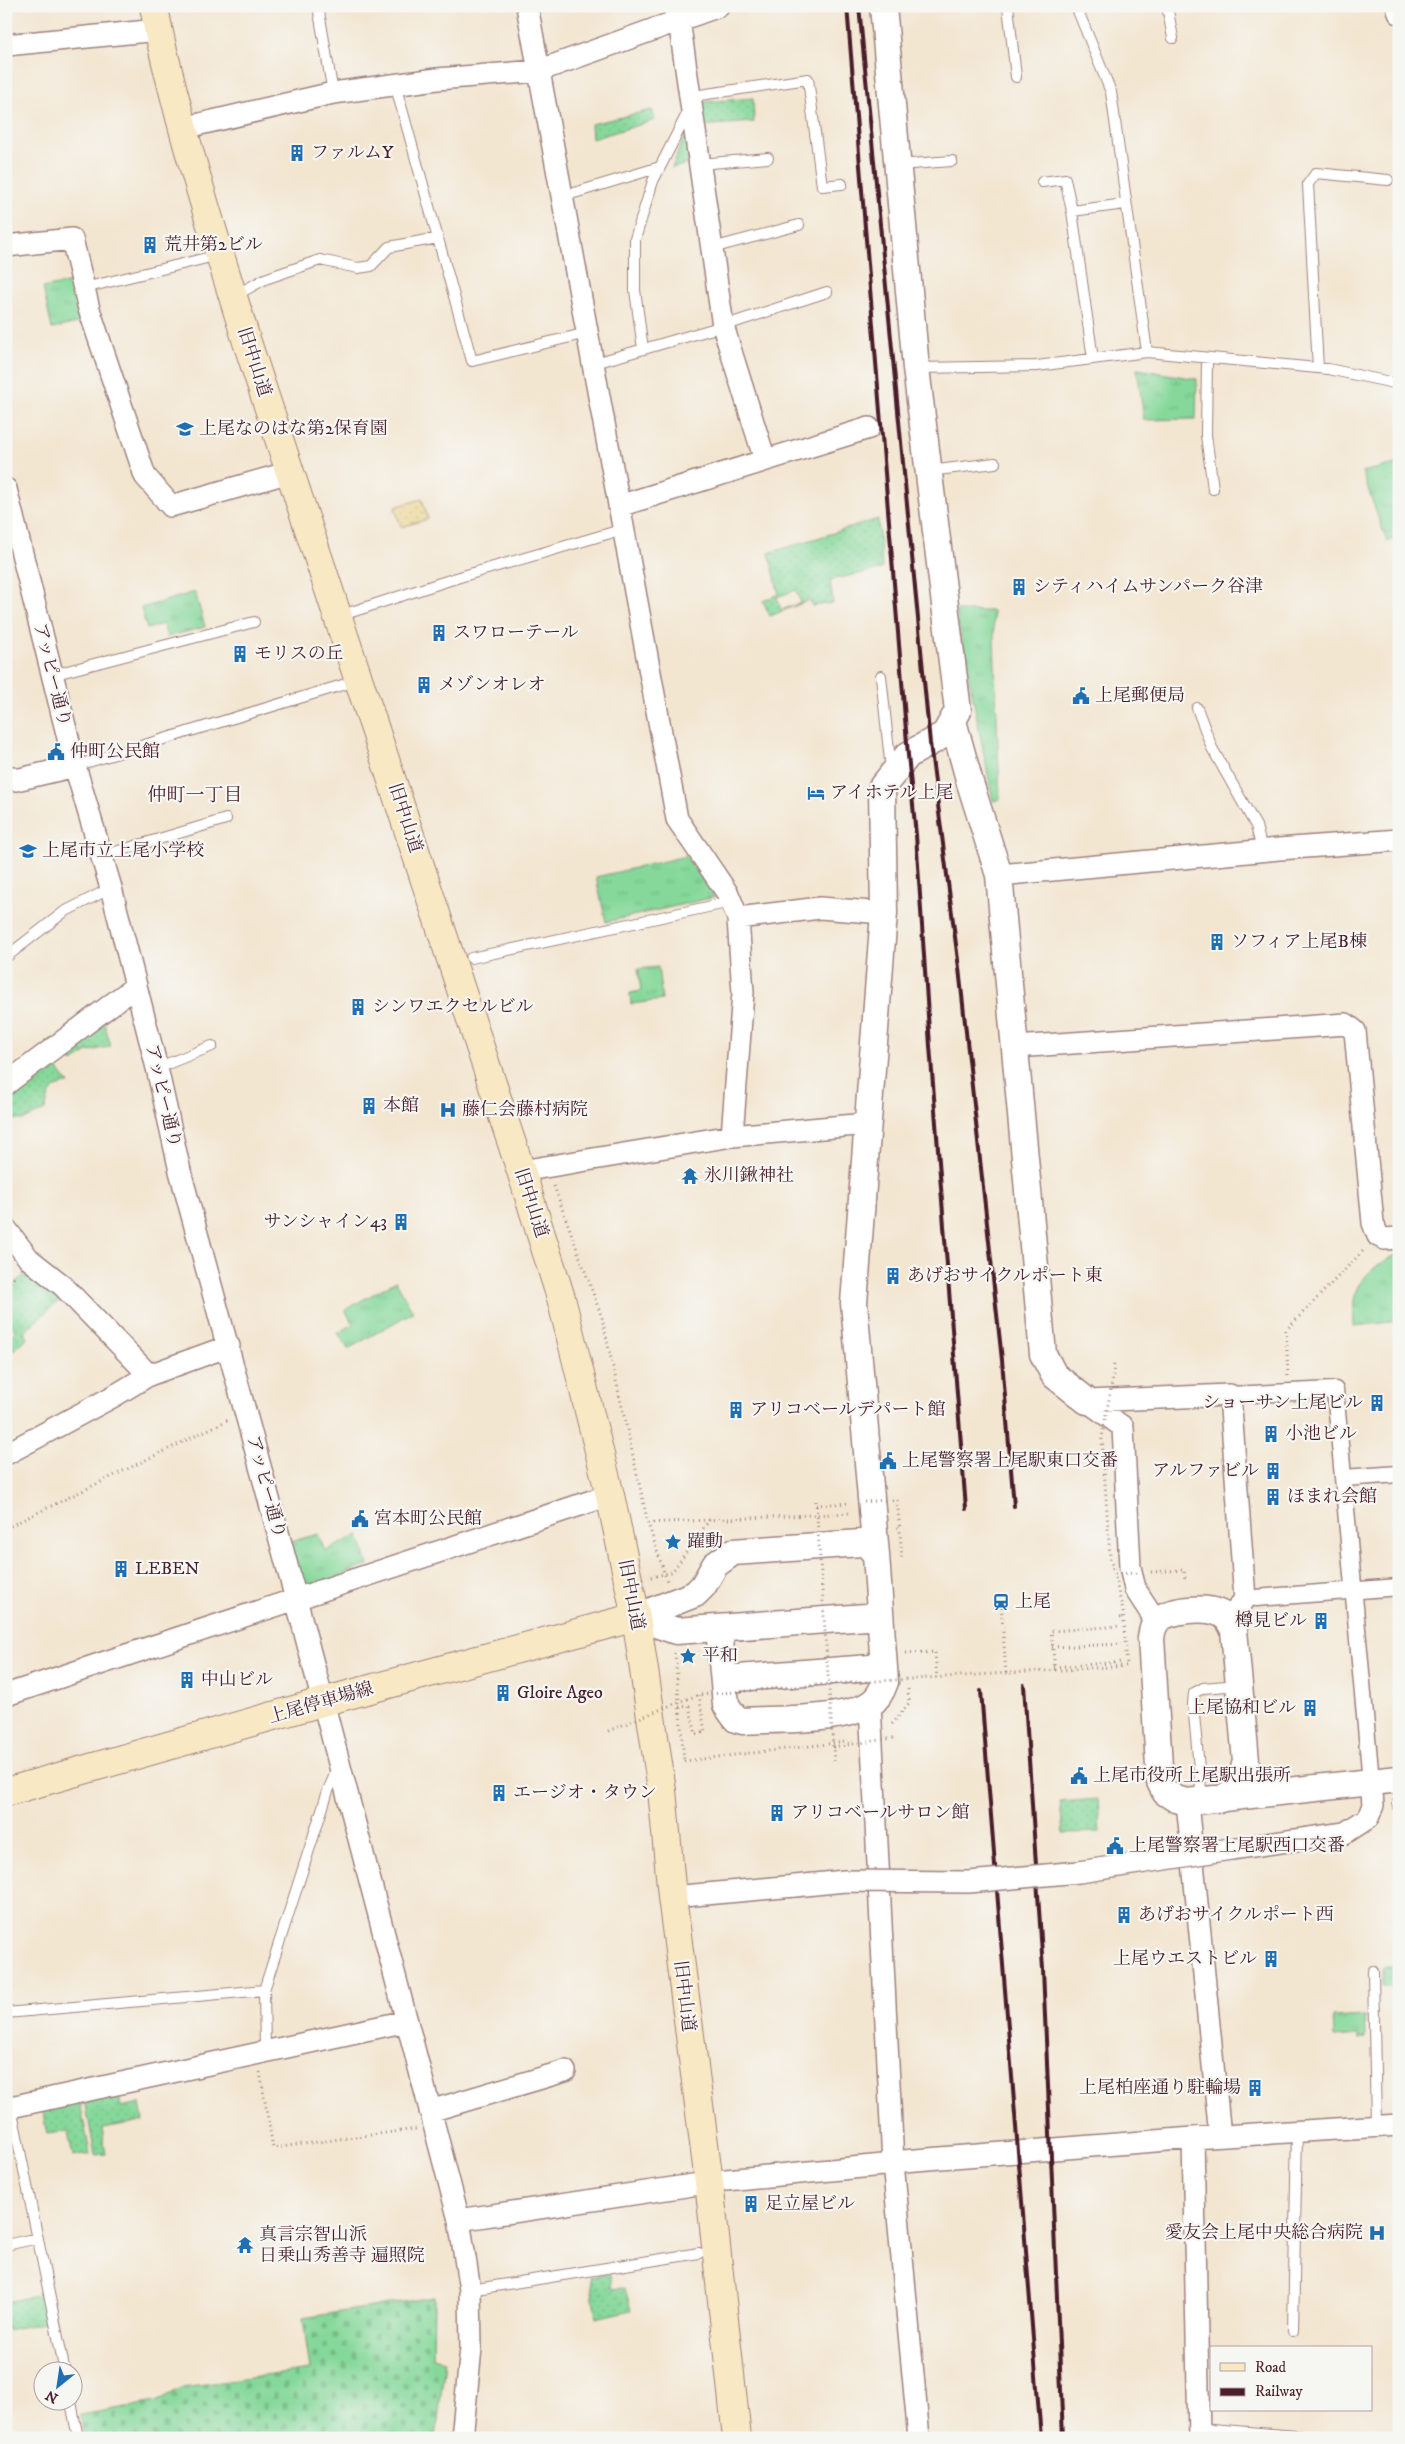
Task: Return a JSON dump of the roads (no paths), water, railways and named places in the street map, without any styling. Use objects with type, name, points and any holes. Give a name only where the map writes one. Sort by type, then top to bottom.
[{"type":"main road","name":"旧中山道","points":[[156,18],[183,128],[220,255],[561,1298],[610,1495],[636,1617],[662,1790],[672,1897],[709,2182],[737,2438]]},
{"type":"main road","name":"上尾停車場線","points":[[6,1792],[322,1702],[636,1617]]},
{"type":"street","points":[[527,6],[677,819],[728,894],[735,910],[743,993],[732,1136]]},
{"type":"street","points":[[183,128],[333,93],[437,79],[538,71],[673,16],[719,6]]},
{"type":"street","points":[[720,1629],[726,1705],[729,1712],[736,1719],[743,1721],[845,1714],[870,1704],[882,1691],[885,1682],[876,1555],[854,1303],[884,913],[882,787],[908,755],[945,734],[958,711],[916,368],[883,6]]},
{"type":"street","points":[[1397,6],[1399,12]]},
{"type":"street","points":[[673,16],[691,106],[724,326],[765,460]]},
{"type":"street","points":[[6,45],[156,18]]},
{"type":"street","points":[[6,246],[72,239],[89,310],[145,476],[171,506],[290,472]]},
{"type":"street","points":[[619,506],[869,428]]},
{"type":"street","name":"アッピー通り","points":[[6,489],[75,766],[111,888],[157,1068],[180,1171],[296,1599],[459,2220],[470,2290],[471,2348],[462,2438]]},
{"type":"street","points":[[953,721],[999,875],[1043,1354],[1054,1375],[1124,1427],[1130,1567],[1135,1589],[1156,1622]]},
{"type":"street","points":[[6,775],[16,780],[75,766]]},
{"type":"street","points":[[999,875],[1262,850],[1399,840]]},
{"type":"street","points":[[735,910],[820,908],[884,913]]},
{"type":"street","points":[[6,1084],[136,986]]},
{"type":"street","points":[[1015,1047],[1346,1024],[1355,1032],[1373,1223],[1388,1237]]},
{"type":"street","points":[[521,1171],[732,1136],[867,1124]]},
{"type":"street","points":[[6,1229],[29,1259],[62,1285],[149,1375]]},
{"type":"street","points":[[6,1454],[149,1375],[228,1346]]},
{"type":"street","points":[[672,1897],[845,1881],[969,1882],[1080,1872],[1345,1833],[1368,1818],[1372,1805],[1371,1781],[1335,1390],[1087,1401]]},
{"type":"street","points":[[1229,1620],[1245,1599],[1230,1395]]},
{"type":"street","points":[[1344,1478],[1399,1474]]},
{"type":"street","points":[[6,1695],[610,1495]]},
{"type":"street","points":[[636,1617],[695,1594],[703,1586],[715,1565],[733,1552],[862,1543],[868,1544],[876,1555]]},
{"type":"street","points":[[1256,1598],[1399,1588]]},
{"type":"street","points":[[1275,1792],[1257,1782],[1250,1774],[1246,1761],[1234,1630],[1229,1620],[1212,1610],[1173,1612],[1164,1615],[1156,1622],[1151,1638],[1151,1666],[1160,1782],[1165,1792],[1176,1799],[1204,1800],[1399,1779]]},
{"type":"street","points":[[636,1617],[676,1631],[880,1616]]},
{"type":"street","points":[[724,1680],[884,1667]]},
{"type":"street","points":[[870,1704],[893,2163],[918,2438]]},
{"type":"street","points":[[1204,1800],[1233,1792],[1240,1784],[1246,1761]]},
{"type":"street","points":[[1204,1800],[1220,2136]]},
{"type":"street","points":[[9,2108],[407,2021]]},
{"type":"street","points":[[432,2119],[565,2071]]},
{"type":"street","points":[[459,2220],[709,2182],[893,2163],[1193,2138],[1399,2125]]},
{"type":"street","points":[[1193,2138],[1199,2433]]},
{"type":"lane","points":[[318,6],[333,93]]},
{"type":"lane","points":[[1008,6],[1016,77]]},
{"type":"lane","points":[[1076,6],[1110,92],[1147,352]]},
{"type":"lane","points":[[1167,6],[1172,38]]},
{"type":"lane","points":[[643,349],[635,290],[635,239],[653,181],[691,106],[700,95],[808,79],[822,186],[842,184]]},
{"type":"lane","points":[[395,84],[472,361],[587,333]]},
{"type":"lane","points":[[700,164],[768,158]]},
{"type":"lane","points":[[898,165],[952,161]]},
{"type":"lane","points":[[562,197],[660,167]]},
{"type":"lane","points":[[1318,368],[1308,184],[1316,173],[1388,180]]},
{"type":"lane","points":[[1042,182],[1065,179],[1072,211],[1093,359]]},
{"type":"lane","points":[[1072,211],[1125,204]]},
{"type":"lane","points":[[712,248],[798,225]]},
{"type":"lane","points":[[245,290],[265,279],[320,260],[358,268],[371,266],[389,247],[438,238]]},
{"type":"lane","points":[[84,288],[220,255]]},
{"type":"lane","points":[[592,364],[724,326],[827,292]]},
{"type":"lane","points":[[916,368],[1037,366],[1147,352],[1318,368],[1399,384]]},
{"type":"lane","points":[[1207,358],[1206,435],[1213,489]]},
{"type":"lane","points":[[929,472],[996,463]]},
{"type":"lane","points":[[338,616],[453,578],[624,529]]},
{"type":"lane","points":[[52,675],[254,622]]},
{"type":"lane","points":[[880,676],[891,776]]},
{"type":"lane","points":[[75,766],[360,680]]},
{"type":"lane","points":[[1197,708],[1212,748],[1256,826],[1262,850]]},
{"type":"lane","points":[[102,856],[226,819]]},
{"type":"lane","points":[[6,957],[64,912],[111,888]]},
{"type":"lane","points":[[471,958],[735,910]]},
{"type":"lane","points":[[157,1068],[212,1046]]},
{"type":"lane","points":[[1204,1800],[1193,1704],[1194,1692],[1203,1688],[1238,1685]]},
{"type":"lane","points":[[261,2052],[264,1990],[328,1790],[339,1765]]},
{"type":"lane","points":[[1398,1802],[1399,1807]]},
{"type":"lane","points":[[1373,1971],[1376,2126]]},
{"type":"lane","points":[[6,2012],[264,1990]]},
{"type":"lane","points":[[9,2108],[63,2362]]},
{"type":"lane","points":[[1293,2330],[1297,2131]]},
{"type":"lane","points":[[6,2245],[38,2238]]},
{"type":"lane","points":[[470,2290],[699,2253]]},
{"type":"lane","points":[[73,2412],[78,2438]]},
{"type":"lane","points":[[1199,2433],[1320,2438]]},
{"type":"railway","points":[[847,6],[916,835],[930,1046],[966,1509]]},
{"type":"railway","points":[[859,6],[930,743],[959,968],[1002,1360],[1014,1506]]},
{"type":"railway","points":[[1024,1685],[1043,1969],[1063,2438]]},
{"type":"railway","points":[[981,1691],[1041,2438]]},
{"type":"place","name":"ファルムY","points":[[297,153]]},
{"type":"place","name":"荒井第2ビル","points":[[150,245]]},
{"type":"place","name":"上尾なのはな第2保育園","points":[[185,429]]},
{"type":"place","name":"シティハイムサンパーク谷津","points":[[1019,587]]},
{"type":"place","name":"スワローテール","points":[[439,633]]},
{"type":"place","name":"モリスの丘","points":[[240,654]]},
{"type":"place","name":"メゾンオレオ","points":[[424,685]]},
{"type":"place","name":"上尾郵便局","points":[[1081,696]]},
{"type":"place","name":"仲町公民館","points":[[56,752]]},
{"type":"place","name":"アイホテル上尾","points":[[816,793]]},
{"type":"place","name":"上尾市立上尾小学校","points":[[28,851]]},
{"type":"place","name":"ソフィア上尾B棟","points":[[1217,942]]},
{"type":"place","name":"シンワエクセルビル","points":[[358,1007]]},
{"type":"place","name":"本館","points":[[369,1106]]},
{"type":"place","name":"藤仁会藤村病院","points":[[448,1110]]},
{"type":"place","name":"氷川鍬神社","points":[[690,1176]]},
{"type":"place","name":"サンシャイン43","points":[[401,1222]]},
{"type":"place","name":"あげおサイクルポート東","points":[[893,1276]]},
{"type":"place","name":"ショーサン上尾ビル","points":[[1377,1403]]},
{"type":"place","name":"アリコベールデパート館","points":[[736,1410]]},
{"type":"place","name":"小池ビル","points":[[1271,1434]]},
{"type":"place","name":"上尾警察署上尾駅東口交番","points":[[888,1461]]},
{"type":"place","name":"アルファビル","points":[[1273,1471]]},
{"type":"place","name":"ほまれ会館","points":[[1273,1497]]},
{"type":"place","name":"宮本町公民館","points":[[360,1519]]},
{"type":"place","name":"躍動","points":[[673,1542]]},
{"type":"place","name":"LEBEN","points":[[121,1569]]},
{"type":"place","name":"上尾","points":[[1001,1602]]},
{"type":"place","name":"樽見ビル","points":[[1321,1621]]},
{"type":"place","name":"平和","points":[[688,1656]]},
{"type":"place","name":"中山ビル","points":[[187,1680]]},
{"type":"place","name":"Gloire Ageo","points":[[503,1693]]},
{"type":"place","name":"上尾協和ビル","points":[[1310,1708]]},
{"type":"place","name":"上尾市役所上尾駅出張所","points":[[1079,1776]]},
{"type":"place","name":"エージオ・タウン","points":[[499,1793]]},
{"type":"place","name":"アリコベールサロン館","points":[[777,1813]]},
{"type":"place","name":"上尾警察署上尾駅西口交番","points":[[1115,1846]]},
{"type":"place","name":"あげおサイクルポート西","points":[[1124,1915]]},
{"type":"place","name":"上尾ウエストビル","points":[[1271,1959]]},
{"type":"place","name":"上尾柏座通り駐輪場","points":[[1255,2088]]},
{"type":"place","name":"足立屋ビル","points":[[751,2204]]},
{"type":"place","name":"愛友会上尾中央総合病院","points":[[1377,2233]]},
{"type":"place","name":"真言宗智山派 日乗山秀善寺 遍照院","points":[[245,2245]]},
{"type":"district","name":"仲町一丁目","points":[[195,795]]}]
